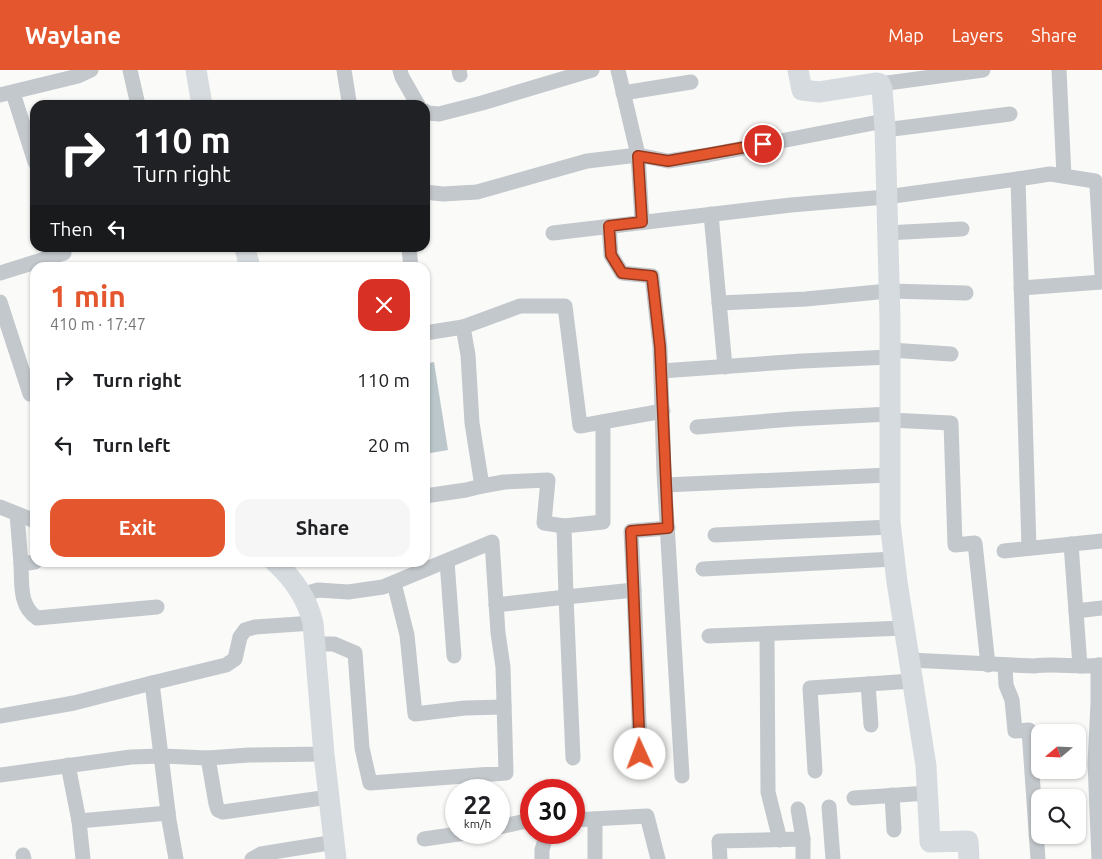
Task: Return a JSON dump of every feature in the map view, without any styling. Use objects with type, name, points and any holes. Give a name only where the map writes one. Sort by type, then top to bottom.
[{"type":"street","points":[[30,150],[6,94],[78,76],[91,70]]},
{"type":"street","points":[[130,70],[137,100]]},
{"type":"street","points":[[196,70],[201,100]]},
{"type":"street","points":[[344,70],[349,100]]},
{"type":"street","points":[[400,70],[415,100]]},
{"type":"street","points":[[430,113],[439,114],[482,103],[592,70]]},
{"type":"street","points":[[618,70],[638,156],[642,222]]},
{"type":"street","points":[[798,70],[802,90],[819,92],[983,70]]},
{"type":"street","points":[[1059,70],[1064,176]]},
{"type":"street","points":[[623,93],[691,82]]},
{"type":"street","points":[[880,84],[884,125],[890,353],[889,475],[894,559],[926,766],[930,842],[968,841],[969,859]]},
{"type":"street","points":[[430,193],[442,194],[477,192],[524,177],[587,161],[638,156],[668,161],[884,125],[1010,114]]},
{"type":"street","points":[[552,233],[790,205],[886,197],[1050,174],[1095,181],[1097,186],[1102,275]]},
{"type":"street","points":[[1018,179],[1029,548]]},
{"type":"street","points":[[711,214],[725,367]]},
{"type":"street","points":[[609,226],[611,255],[622,273],[652,276],[661,371],[665,485],[682,776]]},
{"type":"street","points":[[886,233],[962,229]]},
{"type":"street","points":[[42,262],[65,256]]},
{"type":"street","points":[[0,273],[30,265]]},
{"type":"street","points":[[1021,288],[1102,282]]},
{"type":"street","points":[[719,303],[806,299],[888,291],[966,293]]},
{"type":"street","points":[[0,302],[30,394]]},
{"type":"street","points":[[430,332],[463,327],[520,306],[565,306],[580,426],[663,411]]},
{"type":"street","points":[[463,327],[468,354],[472,423],[482,486]]},
{"type":"street","points":[[661,371],[890,353],[951,354]]},
{"type":"street","points":[[697,427],[793,419],[890,417],[951,423],[955,545],[975,543],[988,665]]},
{"type":"street","points":[[430,495],[504,482],[548,480],[544,523],[564,526],[603,522],[603,422]]},
{"type":"street","points":[[665,485],[889,475]]},
{"type":"street","points":[[0,506],[30,519]]},
{"type":"street","points":[[17,514],[28,563],[23,599],[28,612],[37,618],[157,606]]},
{"type":"street","points":[[564,526],[573,758]]},
{"type":"street","points":[[715,535],[891,527]]},
{"type":"street","points":[[641,772],[631,531],[668,528]]},
{"type":"street","points":[[1004,551],[1102,541]]},
{"type":"street","points":[[302,595],[318,590],[360,592],[394,583],[492,542],[498,634],[503,667],[506,773],[370,784],[362,748],[355,653],[334,644],[315,644]]},
{"type":"street","points":[[1071,544],[1080,666]]},
{"type":"street","points":[[703,569],[894,559]]},
{"type":"street","points":[[447,561],[454,656]]},
{"type":"street","points":[[252,859],[254,856],[261,854],[336,851],[324,754],[315,644],[310,609],[292,578],[281,567]]},
{"type":"street","points":[[394,583],[407,635],[415,714],[464,708],[504,707]]},
{"type":"street","points":[[496,605],[634,590]]},
{"type":"street","points":[[1076,611],[1102,608]]},
{"type":"street","points":[[0,716],[74,703],[226,665],[235,659],[240,637],[244,630],[255,627],[312,623]]},
{"type":"street","points":[[709,636],[904,628]]},
{"type":"street","points":[[767,634],[768,792],[780,840]]},
{"type":"street","points":[[816,771],[810,688],[868,684],[911,670],[988,665],[1100,665],[1094,763],[1099,859]]},
{"type":"street","points":[[1005,665],[1006,686],[1012,700],[1015,731],[1029,730],[1038,859]]},
{"type":"street","points":[[152,683],[168,813],[176,859]]},
{"type":"street","points":[[868,684],[871,725]]},
{"type":"street","points":[[0,775],[131,757],[208,758],[249,755],[324,754]]},
{"type":"street","points":[[208,758],[216,804],[218,810],[223,812],[330,797]]},
{"type":"street","points":[[68,765],[79,821],[83,859]]},
{"type":"street","points":[[854,798],[928,793]]},
{"type":"street","points":[[892,795],[894,830]]},
{"type":"street","points":[[829,807],[833,859]]},
{"type":"street","points":[[798,809],[803,839],[803,859]]},
{"type":"street","points":[[79,821],[168,813]]},
{"type":"street","points":[[585,819],[647,816],[658,859]]},
{"type":"street","points":[[595,819],[595,859]]},
{"type":"street","points":[[424,839],[445,836]]},
{"type":"street","points":[[720,859],[719,841],[803,839]]},
{"type":"street","points":[[542,859],[544,844]]},
{"type":"shaded area","points":[[434,362],[448,450],[430,453],[430,363]]},
{"type":"route","points":[[640,754],[631,531],[668,528],[664,473],[660,347],[652,276],[622,273],[611,255],[609,226],[642,222],[638,156],[668,161],[763,144]]}]
